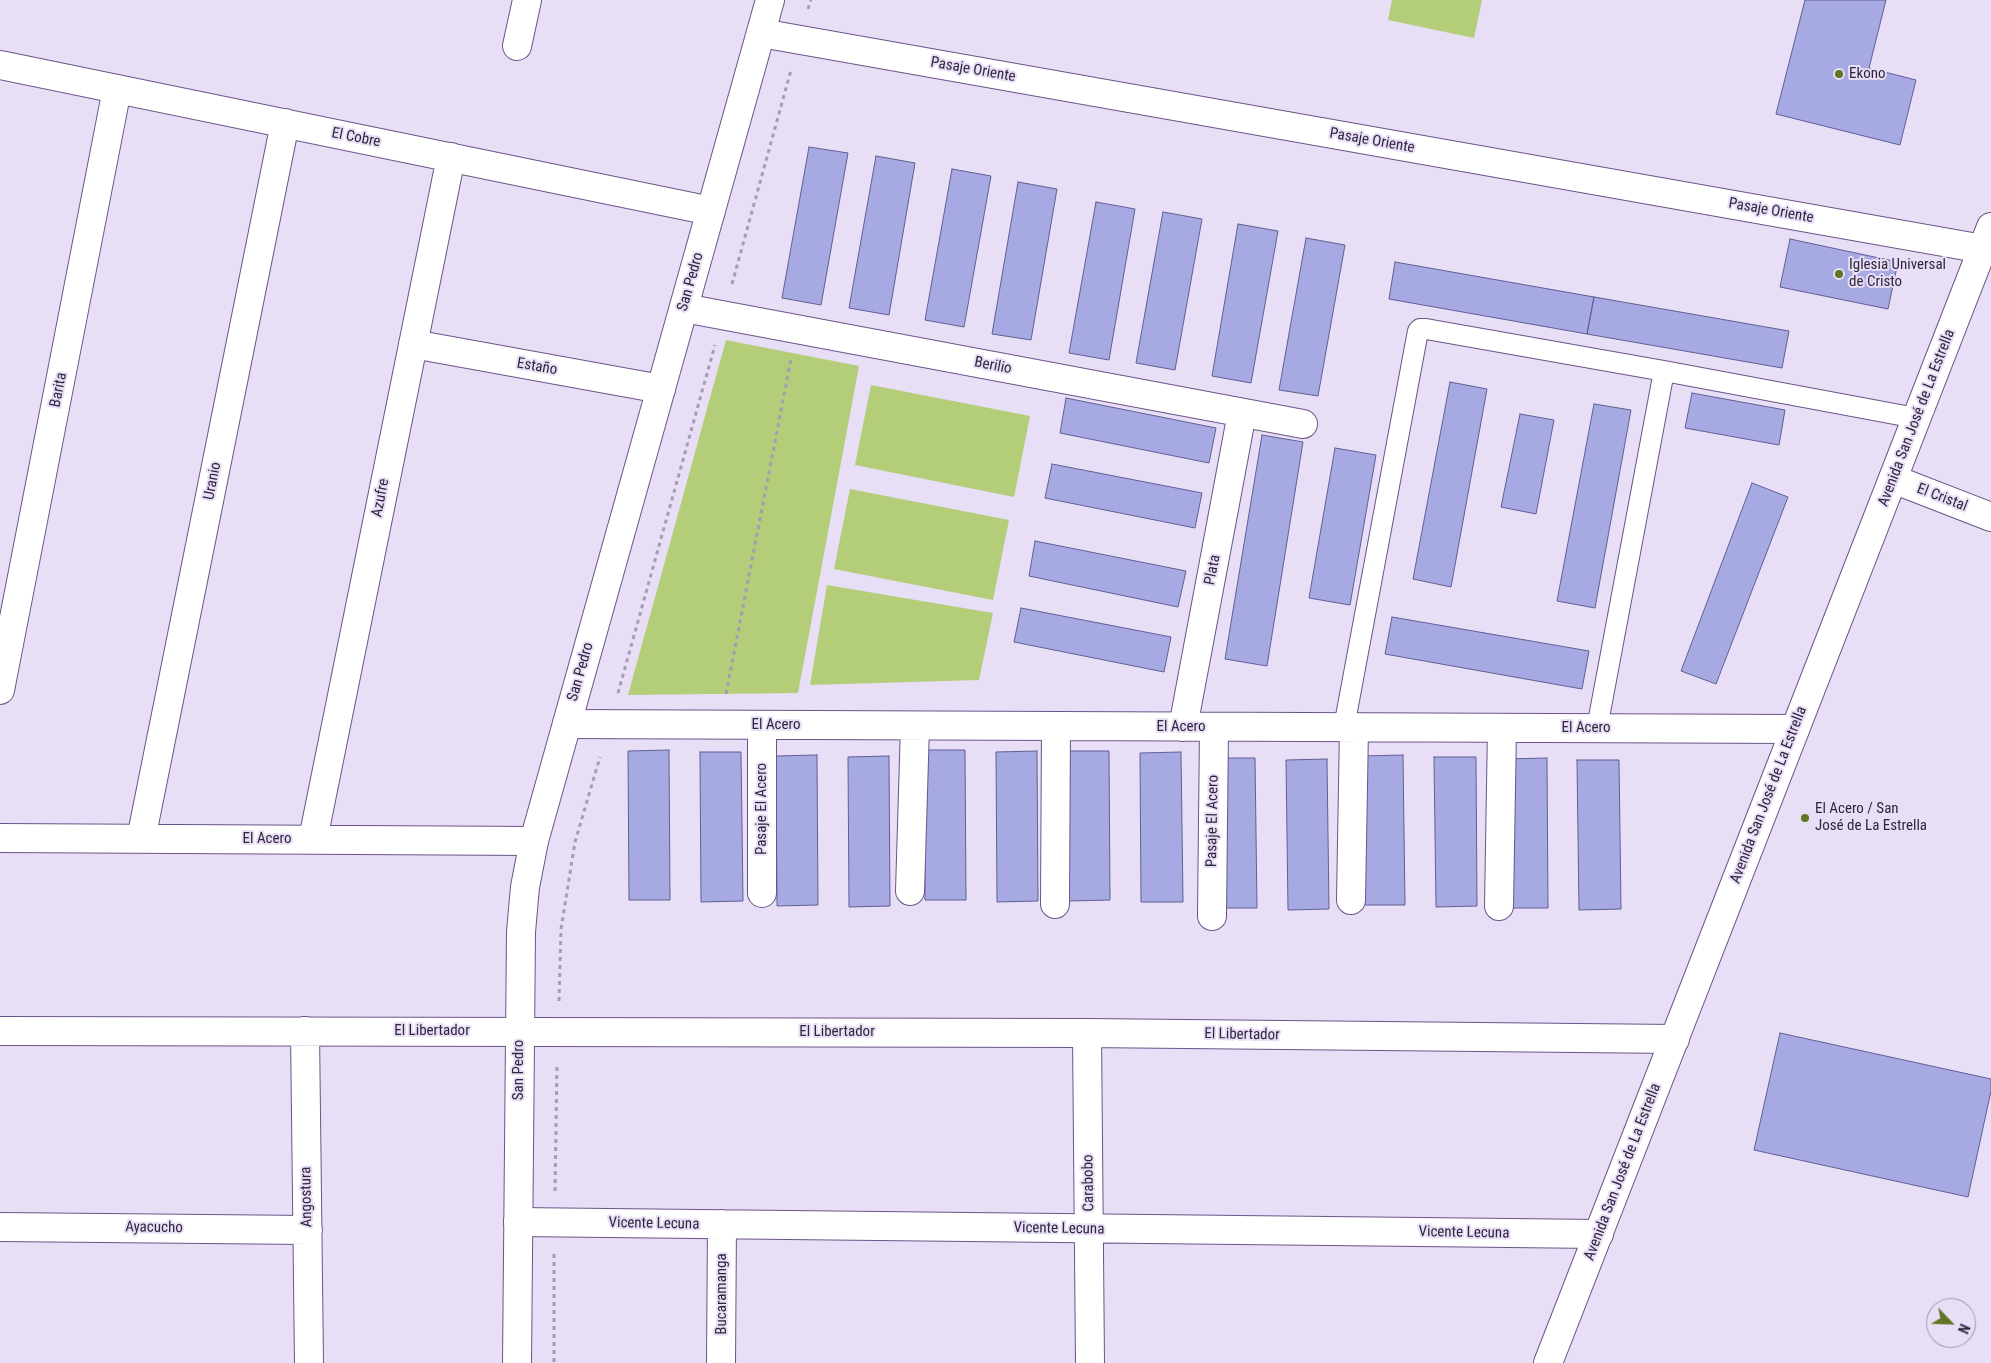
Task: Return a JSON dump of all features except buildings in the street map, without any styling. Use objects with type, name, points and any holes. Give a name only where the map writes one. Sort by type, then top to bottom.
[{"type":"street","points":[[517,46],[527,0]]},
{"type":"street","name":"San Pedro","points":[[517,1363],[521,932],[525,887],[534,841],[770,0]]},
{"type":"street","name":"Pasaje Oriente","points":[[761,33],[1987,238]]},
{"type":"street","name":"El Cobre","points":[[0,66],[711,211]]},
{"type":"street","name":"Barita","points":[[0,690],[117,89]]},
{"type":"street","name":"Uranio","points":[[142,839],[285,124]]},
{"type":"street","name":"Azufre","points":[[312,839],[451,157]]},
{"type":"street","name":"Avenida San José de La Estrella","points":[[1548,1363],[1987,238]]},
{"type":"street","name":"Berilio","points":[[684,308],[1303,424]]},
{"type":"street","name":"Estaño","points":[[412,344],[661,389]]},
{"type":"street","name":"Plata","points":[[1183,727],[1242,412]]},
{"type":"street","name":"El Cristal","points":[[1893,478],[1991,517]]},
{"type":"street","name":"El Acero","points":[[567,724],[1795,729]]},
{"type":"street","name":"Pasaje El Acero","points":[[762,725],[762,893]]},
{"type":"street","points":[[910,891],[915,726]]},
{"type":"street","points":[[1055,904],[1056,726]]},
{"type":"street","name":"Pasaje El Acero","points":[[1212,916],[1214,727]]},
{"type":"street","points":[[1349,727],[1351,900]]},
{"type":"street","points":[[1500,906],[1502,728]]},
{"type":"street","name":"El Acero","points":[[0,838],[534,841]]},
{"type":"street","name":"El Libertador","points":[[0,1031],[1087,1033],[1675,1039]]},
{"type":"street","name":"Angostura","points":[[305,1031],[309,1363]]},
{"type":"street","name":"Carabobo","points":[[1087,1033],[1090,1363]]},
{"type":"street","name":"Vicente Lecuna","points":[[518,1222],[1599,1234]]},
{"type":"street","name":"Bucaramanga","points":[[722,1224],[722,1363]]},
{"type":"street","name":"Ayacucho","points":[[0,1227],[308,1230]]},
{"type":"lane","points":[[1349,727],[1418,331],[1426,328],[1916,418]]},
{"type":"lane","points":[[1597,728],[1664,371]]},
{"type":"path","points":[[554,1363],[554,1223],[561,929],[575,842],[610,724],[811,0]]},
{"type":"path","points":[[720,725],[797,329]]},
{"type":"green space","points":[[1392,0],[1482,0],[1474,38],[1388,20]]},
{"type":"green space","points":[[726,340],[859,366],[798,693],[628,695]]},
{"type":"green space","points":[[871,385],[1030,416],[1014,497],[855,465]]},
{"type":"green space","points":[[850,489],[1009,520],[993,600],[834,569]]},
{"type":"green space","points":[[827,585],[993,613],[979,680],[810,685]]},
{"type":"place","name":"Ekono","points":[[1839,74]]},
{"type":"place","name":"Iglesia Universal de Cristo","points":[[1839,274]]},
{"type":"place","name":"El Acero / San José de La Estrella","points":[[1805,818]]}]
